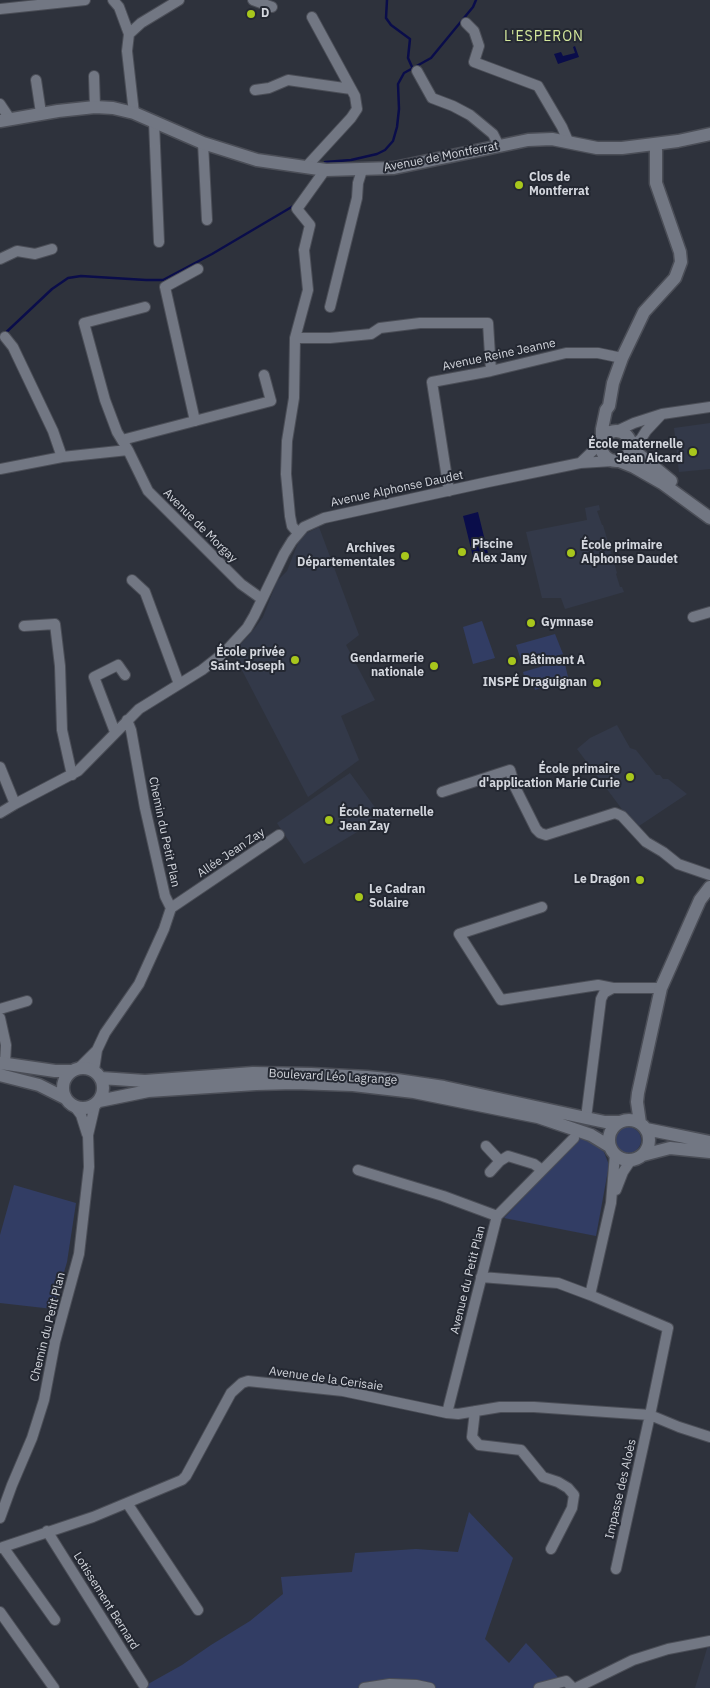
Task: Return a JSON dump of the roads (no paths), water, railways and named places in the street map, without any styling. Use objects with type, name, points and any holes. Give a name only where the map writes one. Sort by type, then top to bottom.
[{"type":"street","points":[[0,9],[85,0]]},
{"type":"street","points":[[113,0],[119,7],[130,34],[127,52],[134,113]]},
{"type":"street","points":[[130,34],[140,24],[179,0]]},
{"type":"street","points":[[253,0],[272,7]]},
{"type":"street","points":[[298,533],[292,526],[286,474],[287,442],[294,398],[295,338],[308,290],[304,250],[310,225],[297,209],[318,169],[355,114],[357,102],[312,17]]},
{"type":"street","points":[[466,23],[474,31],[479,46],[474,62],[538,86],[568,141]]},
{"type":"street","points":[[417,72],[432,98],[453,106],[470,116],[493,134],[499,146]]},
{"type":"street","points":[[94,76],[95,107]]},
{"type":"street","points":[[36,80],[41,113]]},
{"type":"street","points":[[255,90],[269,88],[288,80],[351,89]]},
{"type":"street","points":[[0,104],[5,120]]},
{"type":"street","name":"Avenue de Montferrat","points":[[5,120],[41,113],[95,107],[112,108],[134,113],[203,143],[256,160],[318,169],[362,170],[394,168],[541,139],[568,141],[597,148],[622,148],[710,134]]},
{"type":"street","points":[[154,122],[159,242]]},
{"type":"street","points":[[203,143],[207,220]]},
{"type":"street","points":[[656,144],[656,183],[680,252],[681,262],[675,278],[644,312],[622,358],[613,383],[602,429],[604,455],[662,483],[710,518]]},
{"type":"street","points":[[330,307],[362,170]]},
{"type":"street","points":[[0,259],[17,251],[35,254],[52,249]]},
{"type":"street","points":[[195,421],[165,287],[198,269]]},
{"type":"street","name":"Avenue de Morgay","points":[[145,307],[84,323],[105,400],[117,432],[148,491],[241,584],[262,599]]},
{"type":"street","points":[[295,338],[330,338],[371,334],[380,328],[420,323],[488,323],[491,371]]},
{"type":"street","points":[[5,338],[13,347],[53,431],[62,457]]},
{"type":"street","name":"Avenue Reine Jeanne","points":[[448,491],[432,382],[491,371],[566,353],[598,353],[622,358]]},
{"type":"street","points":[[122,440],[271,401],[264,375]]},
{"type":"street","points":[[609,406],[619,430],[628,436],[643,457],[670,480],[710,508]]},
{"type":"street","points":[[580,463],[610,432],[619,430],[634,422],[662,414],[710,407]]},
{"type":"street","points":[[616,461],[629,455],[635,444],[662,414]]},
{"type":"street","points":[[0,469],[62,457],[128,450]]},
{"type":"street","name":"Avenue Alphonse Daudet","points":[[0,813],[72,775],[84,766],[115,732],[146,703],[209,666],[225,652],[247,628],[284,554],[304,527],[324,518],[580,463],[616,461]]},
{"type":"street","points":[[132,580],[145,592],[179,684]]},
{"type":"street","points":[[693,617],[710,612]]},
{"type":"street","points":[[24,626],[55,624],[60,666],[62,730],[72,775]]},
{"type":"street","points":[[115,732],[94,677],[118,665],[125,674]]},
{"type":"street","name":"Chemin du Petit Plan","points":[[127,720],[131,730],[145,808],[165,896],[171,908]]},
{"type":"street","points":[[0,767],[15,804]]},
{"type":"street","points":[[442,792],[510,770],[536,830],[540,833],[546,835],[615,813],[622,816],[646,842],[678,864],[710,875]]},
{"type":"street","name":"Allée Jean Zay","points":[[171,908],[280,835]]},
{"type":"street","points":[[482,1277],[558,1283],[590,1295],[611,1203],[623,1172],[647,1149],[649,1142],[638,1115],[638,1093],[661,988],[700,900],[710,887]]},
{"type":"street","points":[[542,907],[459,934],[501,1000],[598,985],[613,988],[661,988]]},
{"type":"street","points":[[65,1098],[63,1092],[64,1080],[96,1050],[105,1033],[139,984],[164,929],[171,908]]},
{"type":"street","points":[[586,1118],[601,999],[607,990],[613,988]]},
{"type":"street","points":[[0,1009],[27,1001]]},
{"type":"street","points":[[0,1018],[6,1045],[2,1067]]},
{"type":"street","points":[[2,1067],[65,1098],[76,1107],[86,1108],[97,1103],[104,1090],[98,1074],[96,1050]]},
{"type":"street","points":[[2,1067],[55,1071],[88,1068],[98,1074]]},
{"type":"street","name":"Boulevard Léo Lagrange","points":[[98,1074],[145,1081],[253,1074],[320,1074],[367,1077],[444,1087],[605,1122],[621,1122]]},
{"type":"street","name":"Boulevard Léo Lagrange","points":[[97,1103],[148,1091],[295,1083],[353,1085],[414,1092],[538,1117],[591,1135],[612,1150]]},
{"type":"street","points":[[621,1122],[638,1093]]},
{"type":"street","name":"Chemin du Petit Plan","points":[[0,1518],[32,1438],[42,1406],[55,1342],[79,1254],[89,1168],[88,1135],[97,1103]]},
{"type":"street","name":"Chemin du Petit Plan","points":[[76,1107],[88,1135]]},
{"type":"street","points":[[611,1203],[612,1150],[609,1139],[610,1132],[614,1126],[630,1120],[643,1126],[710,1142]]},
{"type":"street","name":"Avenue du Petit Plan","points":[[447,1413],[497,1216],[574,1138]]},
{"type":"street","points":[[486,1146],[500,1161]]},
{"type":"street","points":[[612,1150],[625,1160],[666,1149],[710,1152]]},
{"type":"street","points":[[490,1172],[500,1161],[508,1156],[534,1164],[542,1170]]},
{"type":"street","points":[[358,1170],[497,1216]]},
{"type":"street","name":"Impasse des Aloès","points":[[590,1295],[668,1328],[616,1569]]},
{"type":"street","name":"Avenue de la Cerisaie","points":[[1,1547],[93,1517],[182,1480],[186,1476],[231,1393],[242,1383],[248,1381],[343,1392],[447,1413],[500,1407],[534,1407],[650,1415],[710,1438]]},
{"type":"street","points":[[475,1411],[472,1437],[479,1445],[521,1450],[543,1477],[558,1482],[568,1488],[574,1495],[572,1508],[551,1549]]},
{"type":"street","points":[[127,1503],[198,1610]]},
{"type":"street","name":"Lotissement Bernard","points":[[47,1531],[143,1684]]},
{"type":"street","points":[[1,1547],[55,1620]]},
{"type":"street","points":[[0,1612],[54,1688]]},
{"type":"street","points":[[539,1688],[566,1680],[574,1688],[633,1660],[668,1649],[710,1641]]},
{"type":"street","points":[[364,1688],[390,1684],[416,1685],[430,1688]]},
{"type":"waterway","points":[[387,0],[386,18],[391,25],[410,39],[408,58],[412,67]]},
{"type":"waterway","points":[[323,166],[325,162],[351,160],[377,154],[385,150],[393,141],[397,127],[399,109],[398,84],[404,73],[431,58],[473,7],[476,0]]},
{"type":"waterway","points":[[0,338],[52,289],[68,278],[81,276],[163,280],[212,254],[295,205]]},
{"type":"place","name":"D","points":[[251,14]]},
{"type":"place","name":"Clos de Montferrat","points":[[519,185]]},
{"type":"place","name":"École maternelle Jean Aicard","points":[[693,452]]},
{"type":"place","name":"Piscine Alex Jany","points":[[462,552]]},
{"type":"place","name":"École primaire Alphonse Daudet","points":[[571,553]]},
{"type":"place","name":"Archives Départementales","points":[[405,556]]},
{"type":"place","name":"Gymnase","points":[[531,623]]},
{"type":"place","name":"École privée Saint-Joseph","points":[[295,660]]},
{"type":"place","name":"Bâtiment A","points":[[512,661]]},
{"type":"place","name":"Gendarmerie nationale","points":[[434,666]]},
{"type":"place","name":"INSPÉ Draguignan","points":[[597,683]]},
{"type":"place","name":"École primaire d'application Marie Curie","points":[[630,777]]},
{"type":"place","name":"École maternelle Jean Zay","points":[[329,820]]},
{"type":"place","name":"Le Dragon","points":[[640,880]]},
{"type":"place","name":"Le Cadran Solaire","points":[[359,897]]},
{"type":"district","name":"L'ESPERON","points":[[544,37]]}]
